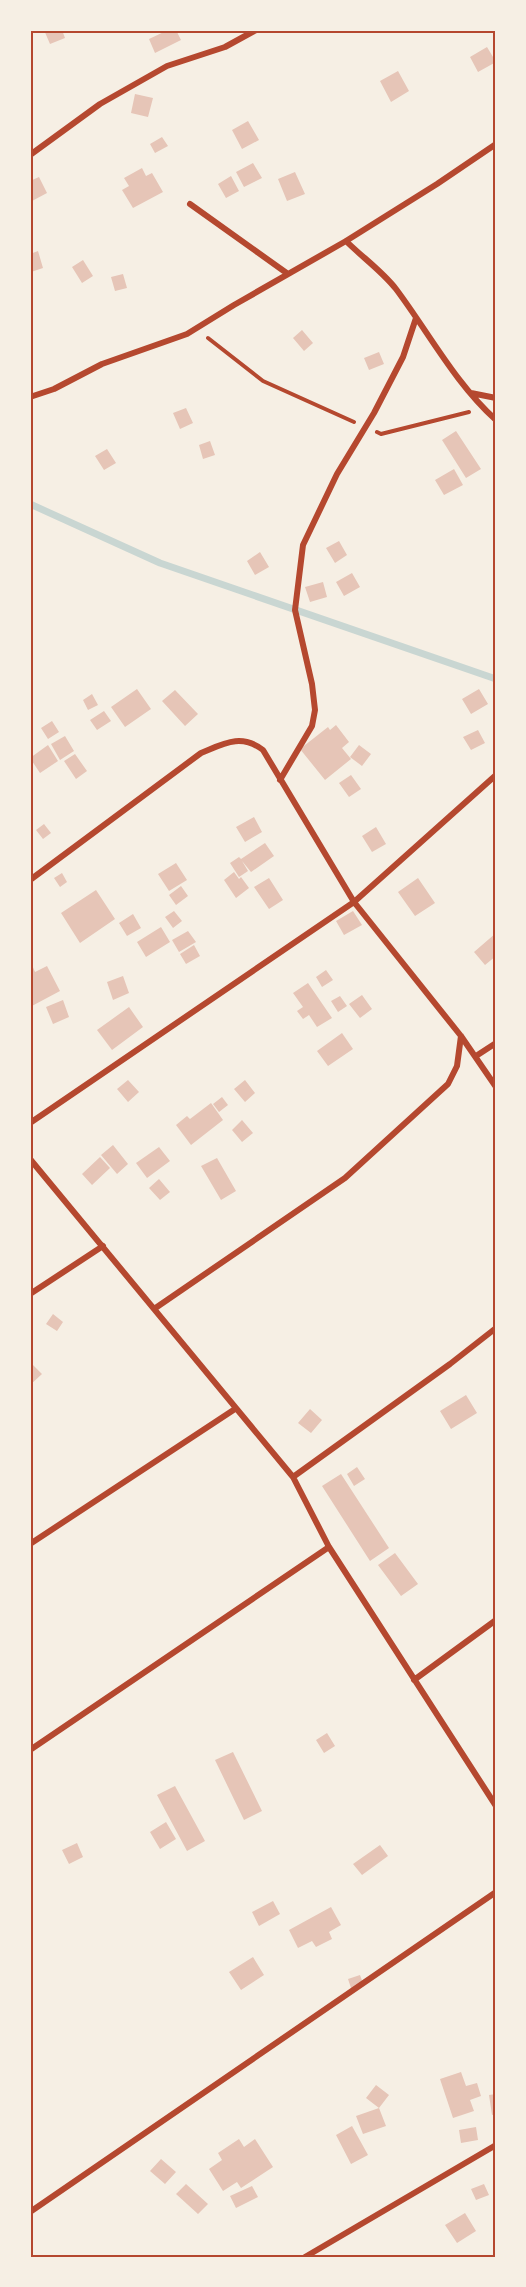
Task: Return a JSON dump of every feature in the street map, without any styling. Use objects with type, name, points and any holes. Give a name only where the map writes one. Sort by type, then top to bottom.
[{"type":"street","points":[[30,155],[100,104],[167,66],[225,47],[256,30]]},
{"type":"street","points":[[30,397],[54,389],[102,364],[188,334],[346,241],[496,144]]},
{"type":"street","points":[[190,204],[288,274]]},
{"type":"street","points":[[346,241],[394,287],[482,408],[496,420]]},
{"type":"street","points":[[280,780],[312,726],[315,710],[312,684],[295,610],[303,545],[337,474],[364,426],[374,413],[403,357],[416,318]]},
{"type":"street","points":[[471,393],[496,398]]},
{"type":"street","points":[[30,880],[201,753],[233,740],[254,744],[262,750],[354,902],[461,1036],[496,1087]]},
{"type":"street","points":[[30,1123],[354,902],[496,775]]},
{"type":"street","points":[[154,1309],[345,1178],[448,1084],[457,1066],[461,1036]]},
{"type":"street","points":[[476,1056],[496,1043]]},
{"type":"street","points":[[30,1159],[293,1477],[329,1547],[496,1806]]},
{"type":"street","points":[[30,1294],[103,1246]]},
{"type":"street","points":[[293,1477],[450,1364],[496,1328]]},
{"type":"street","points":[[30,1544],[235,1409]]},
{"type":"street","points":[[30,1750],[329,1547]]},
{"type":"street","points":[[414,1680],[496,1620]]},
{"type":"street","points":[[30,2212],[496,1892]]},
{"type":"street","points":[[305,2257],[496,2145]]},
{"type":"path","points":[[196,328],[263,381],[381,434],[482,408]]},
{"type":"building","points":[[44,30],[62,30],[65,38],[50,44]]},
{"type":"building","points":[[168,30],[176,30],[181,40],[155,53],[149,39]]},
{"type":"building","points":[[487,47],[496,62],[478,72],[470,57]]},
{"type":"building","points":[[398,71],[409,91],[391,102],[380,81]]},
{"type":"building","points":[[135,94],[153,98],[148,117],[131,113]]},
{"type":"building","points":[[248,121],[259,140],[242,149],[232,130]]},
{"type":"building","points":[[162,137],[168,146],[155,153],[150,144]]},
{"type":"building","points":[[253,163],[262,178],[244,187],[236,172]]},
{"type":"building","points":[[142,168],[146,176],[152,173],[163,192],[133,208],[122,190],[129,186],[124,178]]},
{"type":"building","points":[[295,172],[305,194],[287,201],[278,179]]},
{"type":"building","points":[[231,176],[239,191],[226,198],[218,184]]},
{"type":"building","points":[[39,177],[47,193],[32,201],[30,181]]},
{"type":"building","points":[[38,251],[43,268],[31,272],[30,254]]},
{"type":"building","points":[[83,260],[93,276],[82,283],[72,267]]},
{"type":"building","points":[[123,274],[127,288],[115,291],[111,277]]},
{"type":"building","points":[[302,330],[313,343],[304,351],[293,338]]},
{"type":"building","points":[[379,352],[384,364],[369,370],[364,358]]},
{"type":"building","points":[[186,408],[193,423],[180,429],[173,413]]},
{"type":"building","points":[[456,431],[481,469],[466,478],[442,440]]},
{"type":"building","points":[[210,441],[215,455],[203,459],[199,445]]},
{"type":"building","points":[[107,449],[116,463],[104,470],[95,456]]},
{"type":"building","points":[[454,469],[463,485],[444,495],[435,480]]},
{"type":"building","points":[[339,541],[347,555],[335,563],[326,548]]},
{"type":"building","points":[[260,552],[269,567],[255,575],[247,561]]},
{"type":"building","points":[[352,573],[360,587],[344,596],[336,582]]},
{"type":"building","points":[[323,582],[327,597],[310,602],[305,587]]},
{"type":"building","points":[[137,689],[151,709],[125,727],[111,707]]},
{"type":"building","points":[[479,689],[488,704],[471,714],[462,699]]},
{"type":"building","points":[[175,690],[198,714],[185,726],[162,701]]},
{"type":"building","points":[[92,694],[98,705],[88,710],[83,700]]},
{"type":"building","points":[[104,711],[111,721],[97,730],[90,720]]},
{"type":"building","points":[[52,721],[59,732],[48,739],[41,728]]},
{"type":"building","points":[[336,725],[349,742],[342,748],[351,759],[325,780],[300,749],[328,727],[330,730]]},
{"type":"building","points":[[478,730],[485,743],[471,750],[463,737]]},
{"type":"building","points":[[65,736],[74,751],[60,760],[51,744]]},
{"type":"building","points":[[48,745],[58,761],[40,773],[30,758]]},
{"type":"building","points":[[359,745],[371,754],[362,766],[350,757]]},
{"type":"building","points":[[75,754],[87,771],[76,779],[64,761]]},
{"type":"building","points":[[351,775],[361,789],[349,797],[339,783]]},
{"type":"building","points":[[254,817],[262,832],[245,842],[236,827]]},
{"type":"building","points":[[44,824],[51,833],[43,839],[36,830]]},
{"type":"building","points":[[376,827],[386,844],[372,852],[362,836]]},
{"type":"building","points":[[265,843],[274,856],[251,872],[242,861],[248,871],[239,877],[230,863],[239,857],[241,859]]},
{"type":"building","points":[[176,863],[187,880],[169,891],[158,874]]},
{"type":"building","points":[[234,872],[249,888],[236,898],[224,880]]},
{"type":"building","points":[[62,873],[67,882],[60,887],[54,878]]},
{"type":"building","points":[[269,878],[283,900],[269,909],[254,887]]},
{"type":"building","points":[[418,878],[435,903],[415,916],[398,892]]},
{"type":"building","points":[[181,886],[188,896],[176,905],[169,895]]},
{"type":"building","points":[[96,890],[115,919],[80,943],[61,913]]},
{"type":"building","points":[[174,911],[182,921],[173,928],[165,917]]},
{"type":"building","points":[[353,911],[362,925],[344,935],[336,921]]},
{"type":"building","points":[[133,914],[141,928],[127,936],[119,923]]},
{"type":"building","points":[[161,927],[170,942],[146,957],[137,942]]},
{"type":"building","points":[[188,931],[196,942],[179,952],[172,940]]},
{"type":"building","points":[[496,933],[496,956],[485,965],[474,952]]},
{"type":"building","points":[[194,945],[200,956],[186,964],[180,954]]},
{"type":"building","points":[[32,965],[35,972],[47,966],[60,991],[30,1007],[30,966]]},
{"type":"building","points":[[326,970],[333,980],[322,987],[316,977]]},
{"type":"building","points":[[123,976],[129,993],[113,1000],[107,982]]},
{"type":"building","points":[[308,983],[332,1018],[317,1027],[309,1015],[303,1019],[297,1011],[303,1007],[293,993]]},
{"type":"building","points":[[362,995],[372,1009],[360,1018],[349,1004]]},
{"type":"building","points":[[340,996],[347,1006],[338,1012],[331,1001]]},
{"type":"building","points":[[63,1000],[69,1017],[53,1024],[46,1007]]},
{"type":"building","points":[[129,1007],[143,1027],[112,1050],[97,1030]]},
{"type":"building","points":[[342,1033],[353,1049],[328,1066],[317,1051]]},
{"type":"building","points":[[128,1080],[139,1092],[128,1102],[117,1089]]},
{"type":"building","points":[[245,1080],[255,1093],[245,1102],[234,1089]]},
{"type":"building","points":[[222,1097],[228,1105],[219,1112],[213,1104]]},
{"type":"building","points":[[211,1103],[223,1120],[191,1145],[176,1125],[187,1116],[190,1119]]},
{"type":"building","points":[[242,1120],[253,1133],[242,1142],[232,1130]]},
{"type":"building","points":[[113,1145],[128,1164],[117,1174],[101,1155]]},
{"type":"building","points":[[159,1147],[170,1161],[147,1178],[136,1163]]},
{"type":"building","points":[[100,1157],[110,1168],[92,1185],[82,1174]]},
{"type":"building","points":[[217,1158],[236,1191],[221,1200],[201,1166]]},
{"type":"building","points":[[159,1179],[170,1192],[160,1200],[149,1188]]},
{"type":"building","points":[[53,1314],[63,1322],[57,1331],[46,1324]]},
{"type":"building","points":[[30,1362],[42,1374],[30,1385]]},
{"type":"building","points":[[466,1395],[477,1413],[451,1429],[440,1411]]},
{"type":"building","points":[[310,1409],[322,1420],[311,1433],[298,1423]]},
{"type":"building","points":[[357,1467],[365,1479],[354,1486],[347,1474]]},
{"type":"building","points":[[341,1474],[389,1548],[370,1561],[322,1486]]},
{"type":"building","points":[[395,1553],[418,1584],[401,1596],[378,1565]]},
{"type":"building","points":[[327,1733],[335,1746],[324,1753],[316,1740]]},
{"type":"building","points":[[233,1752],[262,1811],[244,1820],[215,1760]]},
{"type":"building","points":[[175,1786],[205,1841],[187,1851],[157,1795]]},
{"type":"building","points":[[166,1822],[176,1839],[160,1849],[150,1832]]},
{"type":"building","points":[[77,1843],[83,1857],[69,1864],[62,1850]]},
{"type":"building","points":[[380,1845],[388,1856],[362,1875],[353,1864]]},
{"type":"building","points":[[273,1901],[280,1914],[259,1926],[252,1912]]},
{"type":"building","points":[[331,1907],[341,1925],[329,1932],[332,1939],[316,1947],[312,1941],[298,1948],[289,1930]]},
{"type":"building","points":[[253,1957],[264,1975],[241,1990],[229,1972]]},
{"type":"building","points":[[360,1975],[364,1986],[352,1991],[348,1979]]},
{"type":"building","points":[[461,2072],[466,2086],[477,2083],[481,2096],[470,2100],[474,2111],[453,2118],[440,2079]]},
{"type":"building","points":[[376,2085],[389,2095],[379,2108],[366,2098]]},
{"type":"building","points":[[496,2094],[496,2114],[492,2115],[489,2095]]},
{"type":"building","points":[[379,2108],[386,2126],[363,2134],[356,2116]]},
{"type":"building","points":[[352,2126],[368,2155],[351,2164],[336,2135]]},
{"type":"building","points":[[476,2127],[478,2140],[461,2143],[459,2130]]},
{"type":"building","points":[[239,2139],[244,2147],[255,2139],[273,2167],[241,2188],[237,2182],[223,2191],[209,2169],[222,2160],[218,2153]]},
{"type":"building","points":[[161,2159],[176,2172],[165,2184],[150,2171]]},
{"type":"building","points":[[186,2184],[208,2204],[198,2214],[176,2194]]},
{"type":"building","points":[[484,2184],[489,2195],[476,2200],[471,2189]]},
{"type":"building","points":[[252,2186],[258,2197],[236,2208],[230,2196]]},
{"type":"building","points":[[465,2213],[476,2231],[457,2243],[445,2225]]},
{"type":"waterway","points":[[30,504],[160,563],[496,679]]}]
